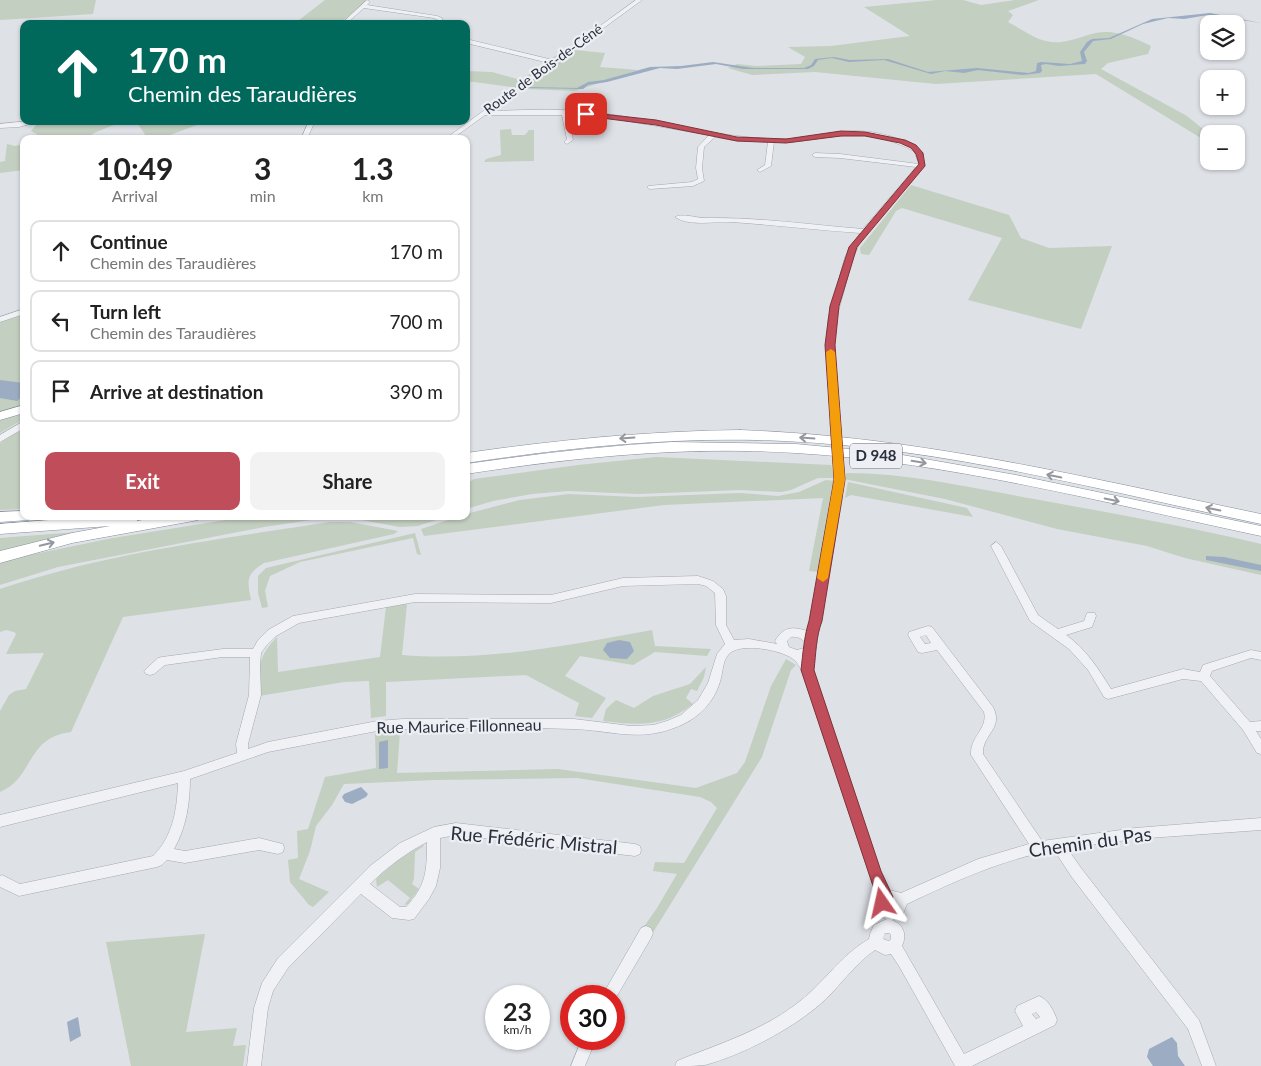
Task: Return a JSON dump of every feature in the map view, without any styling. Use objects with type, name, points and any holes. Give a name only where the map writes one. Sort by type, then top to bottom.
[{"type":"highway","points":[[0,416],[20,410]]},
{"type":"highway","name":"D 948","points":[[470,457],[583,442],[657,436],[747,435],[831,439],[955,457],[1261,519]]},
{"type":"highway","name":"D 948","points":[[470,468],[544,457],[640,448],[743,446],[814,449],[850,452],[952,467],[1261,531]]},
{"type":"highway","points":[[0,517],[20,516]]},
{"type":"highway","points":[[0,529],[117,520]]},
{"type":"highway","points":[[0,558],[62,540],[171,520]]},
{"type":"street","points":[[347,20],[370,0]]},
{"type":"street","name":"Route de Bois-de-Céné","points":[[470,123],[639,0]]},
{"type":"street","points":[[363,6],[435,16],[440,20]]},
{"type":"street","points":[[470,42],[553,62]]},
{"type":"street","points":[[565,113],[570,140],[567,142]]},
{"type":"street","points":[[470,116],[598,114],[656,122],[713,136],[771,141],[849,133],[876,136],[902,142],[920,153],[921,166],[864,231],[853,247],[832,320],[830,345],[840,470],[837,500],[809,645],[807,670]]},
{"type":"street","points":[[0,126],[23,125]]},
{"type":"street","name":"Route de Bois-de-Céné","points":[[454,135],[467,125]]},
{"type":"street","points":[[650,187],[700,182],[702,180],[699,168],[700,147],[713,136]]},
{"type":"street","points":[[760,170],[768,166],[771,141]]},
{"type":"street","points":[[815,155],[840,156],[921,166]]},
{"type":"street","points":[[679,217],[690,220],[732,218],[747,222],[864,231]]},
{"type":"street","points":[[0,320],[20,312]]},
{"type":"street","points":[[0,438],[20,426]]},
{"type":"street","points":[[12,431],[20,429]]},
{"type":"street","points":[[996,546],[1034,618],[1073,646],[1092,667],[1108,694],[1183,674],[1204,677],[1247,727],[1261,749]]},
{"type":"street","points":[[242,755],[242,744],[255,695],[254,665],[256,653],[262,643],[278,628],[307,616],[415,598],[551,599],[575,595],[623,582],[698,580],[709,582],[719,589],[722,596],[721,627],[732,646],[743,643],[763,644],[797,655],[804,654],[809,645]]},
{"type":"street","points":[[1057,634],[1088,624],[1091,616]]},
{"type":"street","points":[[763,644],[782,638],[789,633],[800,633],[814,625]]},
{"type":"street","points":[[800,633],[809,645]]},
{"type":"street","points":[[782,638],[781,644],[785,650]]},
{"type":"street","points":[[940,645],[989,710],[992,718],[991,724],[979,740],[976,748],[977,755],[1039,847]]},
{"type":"street","name":"Rue Maurice Fillonneau","points":[[0,821],[184,776],[242,755],[284,744],[392,724],[576,724],[638,732],[659,729],[681,721],[698,708],[711,692],[720,658],[732,646]]},
{"type":"street","points":[[150,671],[162,661],[223,653],[256,653]]},
{"type":"street","points":[[1204,677],[1206,668],[1251,654],[1261,656]]},
{"type":"street","points":[[797,655],[807,670],[881,892],[892,906],[898,926],[895,940],[887,948],[877,942]]},
{"type":"street","points":[[1247,727],[1261,726]]},
{"type":"street","points":[[2,881],[19,890],[146,865],[157,861],[165,854],[175,834],[184,799],[184,776]]},
{"type":"street","name":"Chemin du Pas","points":[[892,906],[957,874],[1039,847],[1104,837],[1261,824]]},
{"type":"street","name":"Rue Frédéric Mistral","points":[[254,1066],[262,1008],[268,988],[283,963],[375,870],[405,846],[434,834],[456,829],[635,850]]},
{"type":"street","name":"Rue Frédéric Mistral","points":[[360,885],[397,913],[409,914],[429,890],[433,867],[434,834]]},
{"type":"street","points":[[165,854],[185,857],[259,844],[278,848]]},
{"type":"street","points":[[1057,844],[1076,872],[1194,1025],[1209,1066]]},
{"type":"street","points":[[877,942],[876,932],[882,927],[892,906]]},
{"type":"street","points":[[882,927],[890,928],[904,961],[924,999],[962,1064],[1033,1028]]},
{"type":"street","points":[[615,985],[646,933]]},
{"type":"street","points":[[682,1066],[747,1043],[784,1022],[821,994],[861,953],[877,942]]},
{"type":"street","points":[[578,1066],[585,1050]]},
{"type":"green space","points":[[0,0],[96,0],[93,14],[0,20]]},
{"type":"green space","points":[[325,0],[367,0],[344,20],[299,20]]},
{"type":"green space","points":[[937,0],[963,0],[981,5],[1015,0],[1039,0],[1008,11],[1013,15],[1008,22],[1036,38],[1051,42],[1067,41],[1096,33],[1112,32],[1128,36],[1151,46],[1148,54],[1108,63],[1101,69],[1187,116],[1200,127],[1200,138],[1096,74],[936,84],[815,72],[752,75],[728,68],[737,64],[757,66],[801,64],[805,57],[788,47],[831,46],[910,36],[864,7]]},
{"type":"green space","points":[[565,49],[605,53],[600,67],[638,70],[575,91],[526,89],[470,82],[470,71],[492,72],[521,80]]},
{"type":"green space","points":[[36,125],[114,125],[91,135],[38,135],[31,131]]},
{"type":"green space","points":[[139,125],[197,125],[170,135],[145,135]]},
{"type":"green space","points":[[511,129],[512,135],[525,135],[529,130],[534,130],[534,161],[484,162],[486,159],[501,155],[500,130]]},
{"type":"green space","points":[[7,144],[20,145],[20,170],[0,173],[0,162],[5,161]]},
{"type":"green space","points":[[911,185],[1009,215],[1021,238],[1049,248],[1112,246],[1081,329],[968,300],[1002,238],[902,208],[896,211],[869,255],[861,254],[860,248]]},
{"type":"green space","points":[[20,314],[20,406],[0,412],[0,321]]},
{"type":"green space","points":[[20,412],[20,421],[0,433],[0,419]]},
{"type":"green space","points":[[20,431],[20,509],[0,510],[0,443]]},
{"type":"green space","points":[[656,457],[831,465],[835,478],[818,478],[791,490],[781,492],[740,490],[638,494],[568,491],[532,494],[493,501],[470,508],[470,482],[474,479]]},
{"type":"green space","points":[[846,473],[940,482],[1205,531],[1261,544],[1261,575],[1185,558],[1147,546],[1057,529],[945,499],[844,479]]},
{"type":"green space","points":[[826,480],[835,481],[819,572],[809,571],[823,498],[664,505],[424,536],[421,529],[448,520],[470,520],[470,513],[520,500],[569,494],[637,497],[741,493],[778,496],[799,492]]},
{"type":"green space","points":[[848,482],[967,508],[973,517],[851,495],[845,498]]},
{"type":"green space","points":[[226,520],[311,520],[264,527],[58,567],[0,585],[0,561],[113,538]]},
{"type":"green space","points":[[361,520],[436,520],[418,526],[400,527]]},
{"type":"green space","points":[[330,522],[350,522],[398,531],[394,534],[264,563],[249,578],[251,600],[123,617],[71,732],[56,735],[46,742],[38,749],[11,786],[0,792],[0,711],[9,695],[15,691],[26,689],[44,653],[6,654],[16,634],[6,630],[0,632],[0,589],[40,576],[122,556]]},
{"type":"green space","points":[[90,531],[52,538],[0,554],[0,538]]},
{"type":"green space","points":[[415,533],[421,555],[417,554],[413,538],[300,562],[270,576],[265,591],[268,607],[262,608],[258,593],[258,576],[266,568]]},
{"type":"green space","points":[[407,604],[402,655],[433,657],[465,656],[528,651],[652,630],[655,646],[711,649],[707,656],[655,652],[633,665],[580,656],[565,676],[606,698],[592,718],[575,716],[579,703],[526,675],[386,682],[386,716],[371,718],[369,681],[344,682],[259,696],[260,664],[270,644],[277,637],[278,672],[380,657],[386,607]]},
{"type":"green space","points":[[786,659],[796,665],[791,670],[762,757],[652,934],[643,928],[677,874],[653,871],[655,862],[684,863],[717,808],[711,802],[700,797],[577,778],[435,780],[344,784],[332,805],[316,826],[310,851],[299,879],[329,892],[313,907],[309,905],[290,882],[288,860],[298,858],[297,831],[308,829],[325,777],[376,768],[375,734],[400,732],[397,773],[558,769],[696,788],[737,773],[745,762],[771,686]]},
{"type":"green space","points":[[706,667],[704,677],[697,691],[691,689],[686,698],[693,704],[682,712],[661,721],[650,723],[603,721],[606,709],[616,700],[634,708],[653,696],[690,684]]},
{"type":"green space","points":[[423,845],[415,852],[414,879],[412,884],[419,889],[408,904],[404,905],[410,898],[388,880],[377,887],[376,879],[397,860]]},
{"type":"green space","points":[[205,934],[186,1032],[237,1028],[233,1046],[246,1045],[243,1066],[131,1066],[106,942]]},
{"type":"water","points":[[1210,13],[1220,15],[1200,15],[1184,19],[1168,18],[1143,24],[1111,39],[1093,41],[1084,52],[1087,61],[1085,64],[1059,66],[1046,64],[1041,65],[1042,71],[1040,73],[1023,75],[978,70],[964,73],[945,71],[931,74],[884,60],[849,62],[832,58],[818,60],[814,66],[808,69],[743,69],[716,64],[677,69],[660,68],[588,85],[583,89],[527,88],[577,88],[588,82],[604,80],[650,67],[713,62],[753,68],[804,68],[811,65],[815,59],[834,57],[850,60],[888,59],[928,72],[977,68],[1029,73],[1036,71],[1037,63],[1041,62],[1070,64],[1082,61],[1080,52],[1087,42],[1092,39],[1109,38],[1152,19]]},
{"type":"water","points":[[0,380],[20,382],[20,398],[17,401],[0,398]]},
{"type":"water","points":[[1206,556],[1224,557],[1261,565],[1261,571],[1206,560]]},
{"type":"water","points":[[619,640],[630,642],[634,651],[627,659],[610,658],[603,650],[607,643]]},
{"type":"water","points":[[388,740],[388,768],[379,769],[379,742]]},
{"type":"water","points":[[361,787],[368,794],[366,797],[352,804],[345,802],[342,797],[344,794]]},
{"type":"water","points":[[78,1017],[81,1036],[70,1042],[67,1022]]},
{"type":"water","points":[[1172,1037],[1177,1043],[1178,1056],[1185,1066],[1153,1066],[1147,1057],[1149,1049]]},
{"type":"slow traffic","points":[[823,578],[840,480],[831,352]]},
{"type":"route","points":[[586,114],[656,122],[720,137],[737,139],[786,141],[841,133],[865,134],[886,137],[902,142],[920,153],[922,164],[864,231],[853,247],[834,306],[830,345],[840,480],[816,621],[809,640],[811,645],[807,670],[881,892],[886,897],[883,898],[882,903]]}]
